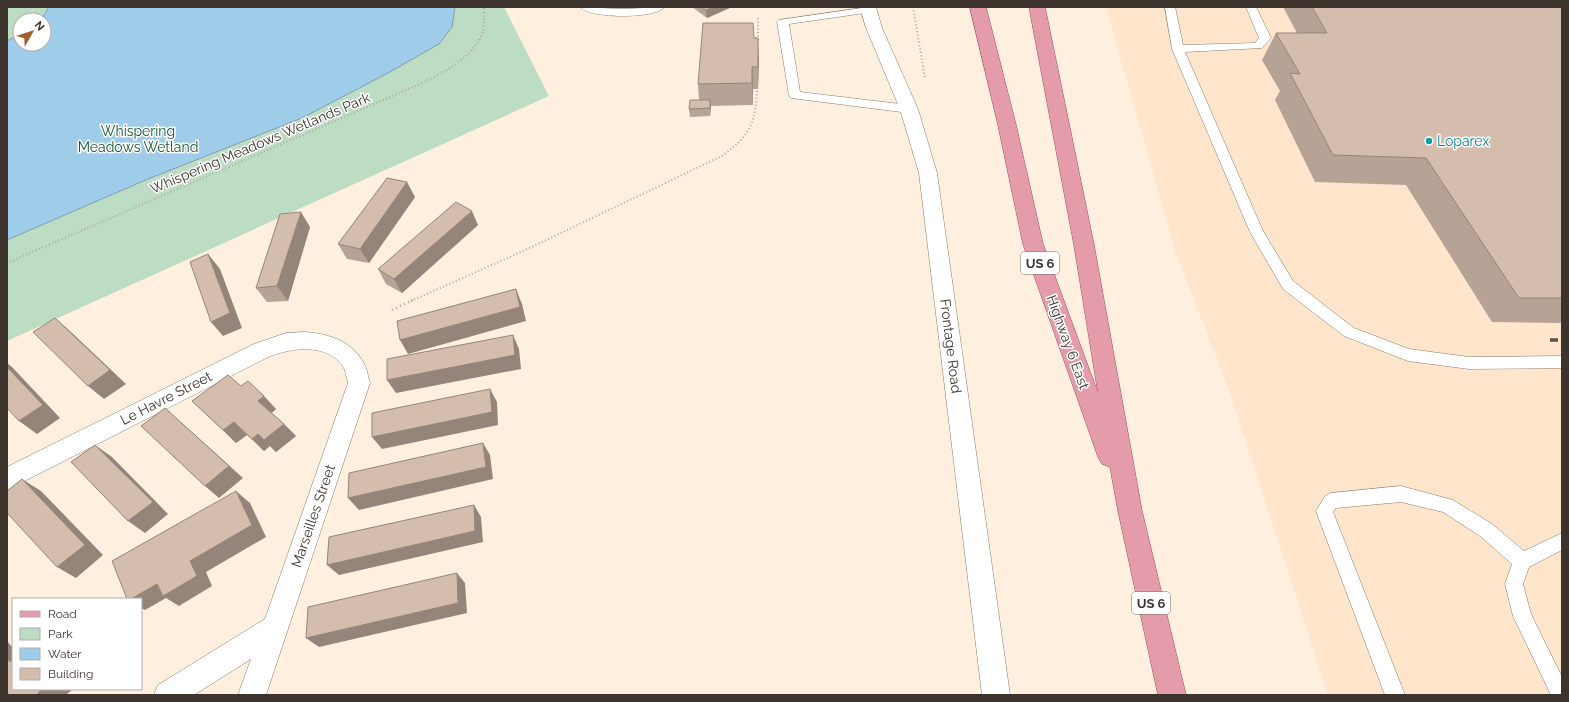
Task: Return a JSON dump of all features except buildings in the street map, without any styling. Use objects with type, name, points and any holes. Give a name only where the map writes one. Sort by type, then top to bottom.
[{"type":"main road","name":"Highway 6 East","points":[[978,7],[1007,125],[1033,244],[1130,511]]},
{"type":"main road","name":"Highway 6 East","points":[[1037,7],[1084,245],[1130,511],[1172,695]]},
{"type":"street","name":"Frontage Road","points":[[868,9],[874,28],[909,110],[928,172],[996,695]]},
{"type":"street","name":"Le Havre Street","points":[[7,479],[262,350],[287,342],[310,341],[331,346]]},
{"type":"street","name":"Marseilles Street","points":[[252,695],[359,383],[355,367],[344,352],[331,346]]},
{"type":"street","points":[[168,695],[274,629]]},
{"type":"lane","points":[[585,7],[620,13],[660,7]]},
{"type":"lane","points":[[1170,7],[1178,49],[1257,232],[1288,285],[1349,332],[1408,355],[1469,363],[1562,362]]},
{"type":"lane","points":[[1178,49],[1258,46],[1265,38],[1251,7]]},
{"type":"lane","points":[[868,9],[783,22],[795,96],[909,110]]},
{"type":"lane","points":[[1395,695],[1324,511],[1331,501],[1401,494],[1447,505],[1486,530],[1522,561]]},
{"type":"lane","points":[[1561,695],[1522,616],[1514,584],[1522,561],[1562,541]]},
{"type":"path","name":"Whispering Meadows Wetlands Park","points":[[7,263],[388,98],[442,73],[468,54],[479,39],[485,24],[484,7]]},
{"type":"path","points":[[758,18],[758,41]]},
{"type":"path","points":[[392,310],[521,252],[722,156],[739,145],[751,130],[757,109],[757,86]]},
{"type":"shaded area","points":[[1106,7],[1562,7],[1562,695],[1328,695],[1228,387],[1176,254]]},
{"type":"green space","name":"Whispering Meadows Wetland","points":[[7,7],[504,7],[549,96],[7,341]]},
{"type":"water","points":[[49,7],[455,7],[452,27],[439,44],[388,73],[302,118],[148,179],[7,240],[7,41],[12,38],[12,52],[52,52],[52,12],[46,12]]},
{"type":"railway","points":[[1550,340],[1562,340]]},
{"type":"place","name":"Loparex","points":[[1429,141]]}]
